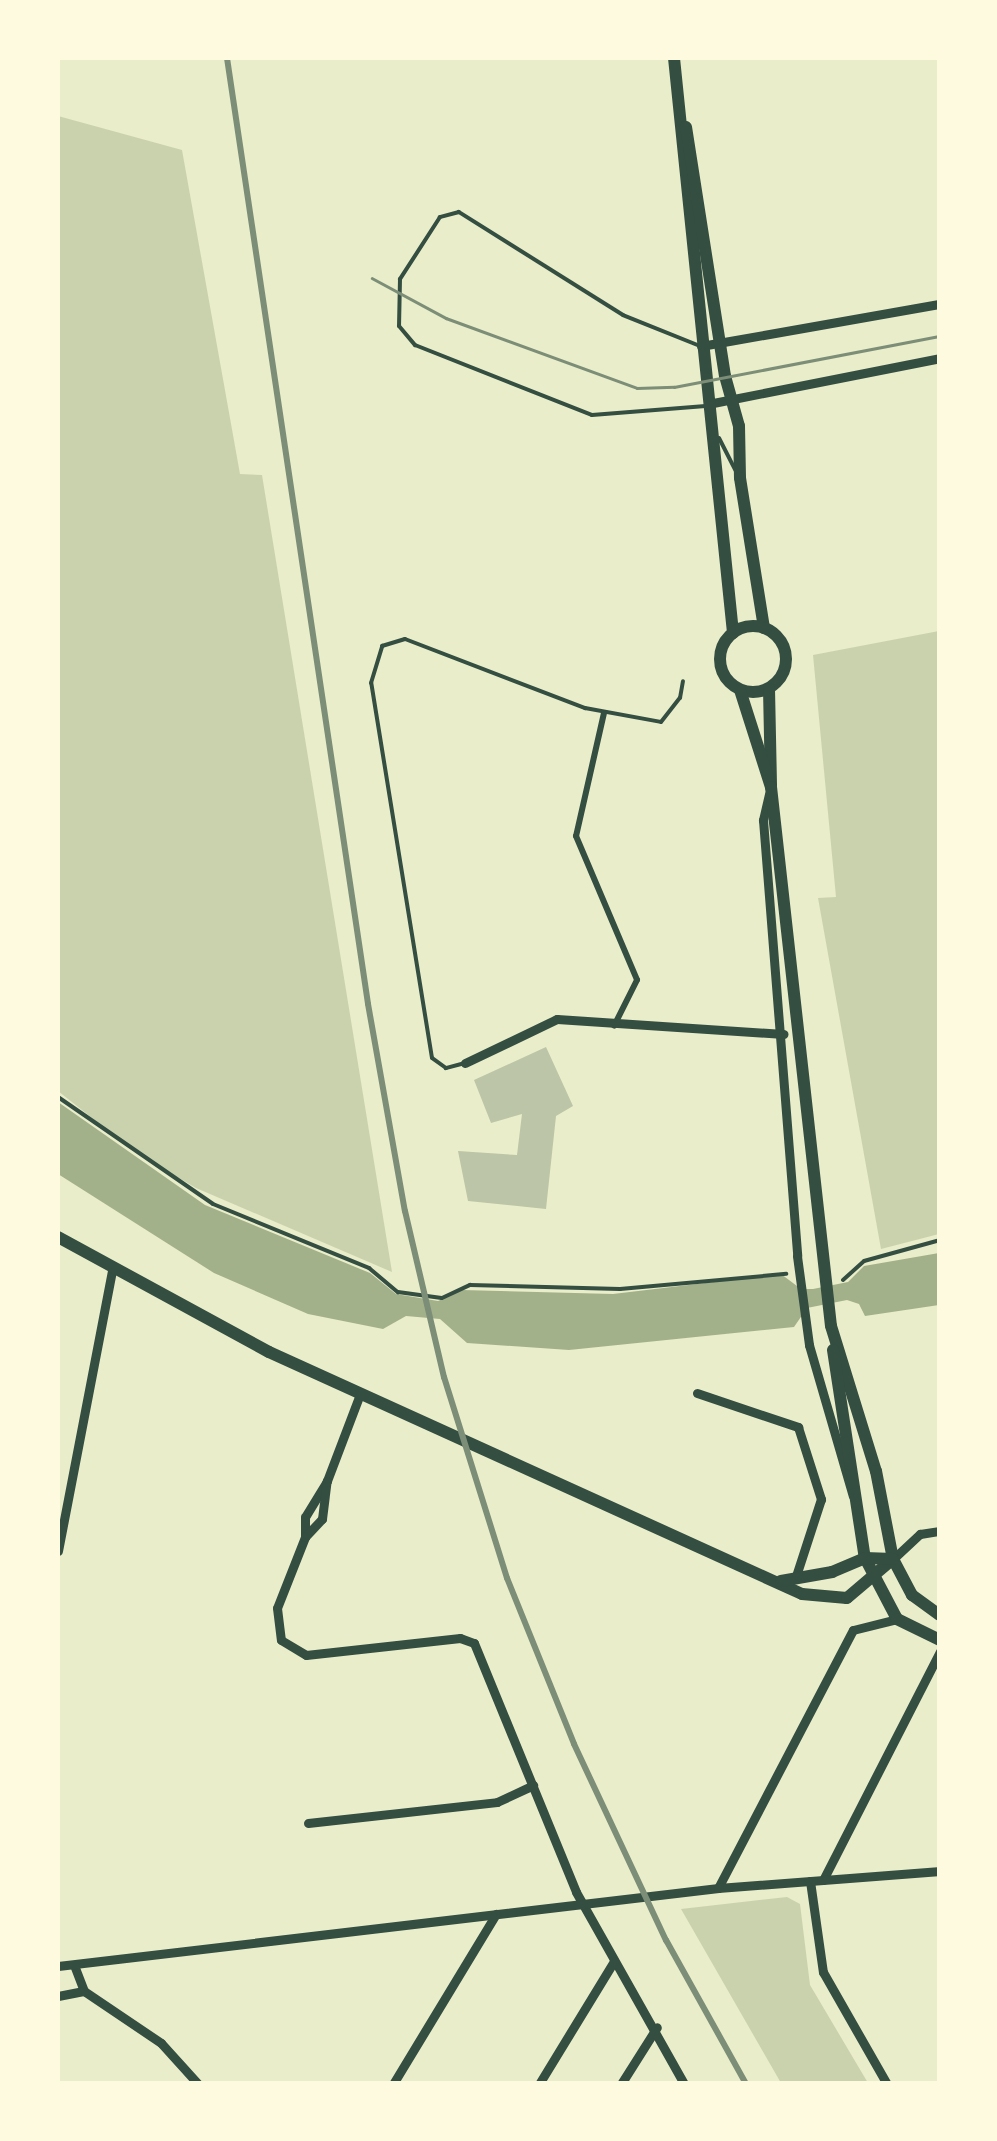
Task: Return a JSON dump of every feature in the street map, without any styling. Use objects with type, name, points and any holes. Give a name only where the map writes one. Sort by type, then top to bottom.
[{"type":"main road","points":[[674,58],[706,405],[733,633],[720,660],[726,678],[740,690],[771,787],[832,1332],[832,1371],[857,1482],[852,1496],[864,1558],[897,1619],[940,1640]]},
{"type":"main road","points":[[678,90],[700,186],[722,345],[740,426],[740,478],[764,628],[786,652],[783,673],[768,689],[740,690]]},
{"type":"main road","points":[[733,633],[764,628]]},
{"type":"main road","points":[[768,689],[776,765],[771,787]]},
{"type":"main road","points":[[58,1237],[112,1270],[538,1479],[788,1580],[828,1600],[848,1598],[875,1579],[893,1559]]},
{"type":"main road","points":[[832,1332],[876,1471],[893,1559],[912,1595],[940,1616]]},
{"type":"main road","points":[[788,1580],[864,1558],[893,1559]]},
{"type":"street","points":[[700,346],[940,304]]},
{"type":"street","points":[[706,405],[940,358]]},
{"type":"street","points":[[604,714],[576,836],[638,980],[614,1026]]},
{"type":"street","points":[[771,787],[763,820],[784,1034],[797,1256],[807,1333],[852,1496]]},
{"type":"street","points":[[466,1063],[557,1018],[614,1026],[784,1034]]},
{"type":"street","points":[[58,1551],[112,1270]]},
{"type":"street","points":[[697,1393],[798,1427],[821,1498],[788,1580]]},
{"type":"street","points":[[305,1536],[322,1519],[327,1481],[360,1394]]},
{"type":"street","points":[[327,1481],[310,1503],[305,1536],[277,1608],[281,1640],[306,1655],[460,1638],[474,1643],[582,1904],[657,2027],[684,2084]]},
{"type":"street","points":[[893,1559],[920,1534],[940,1531]]},
{"type":"street","points":[[718,1888],[854,1630],[897,1619]]},
{"type":"street","points":[[823,1880],[940,1652]]},
{"type":"street","points":[[308,1823],[496,1802],[533,1785]]},
{"type":"street","points":[[58,1966],[718,1888],[940,1871]]},
{"type":"street","points":[[810,1881],[822,1972],[887,2084]]},
{"type":"street","points":[[393,2084],[496,1914]]},
{"type":"street","points":[[540,2084],[614,1961]]},
{"type":"street","points":[[74,1965],[84,1991],[159,2041],[198,2084]]},
{"type":"street","points":[[58,1996],[84,1991]]},
{"type":"street","points":[[622,2084],[657,2027]]},
{"type":"lane","points":[[700,346],[622,315],[460,212],[440,217],[400,279],[399,326],[415,345],[592,415],[636,416],[706,405],[740,478]]},
{"type":"lane","points":[[466,1063],[446,1068],[432,1058],[372,683],[375,659],[382,646],[405,639],[604,714],[660,722],[680,698],[683,680]]},
{"type":"path","points":[[58,1097],[119,1145],[214,1204],[369,1268],[398,1292],[442,1298],[470,1285],[620,1289],[780,1271]]},
{"type":"path","points":[[876,1258],[940,1240]]},
{"type":"shaded area","points":[[58,116],[182,150],[240,474],[262,475],[392,1272],[196,1188],[135,1152],[58,1091]]},
{"type":"shaded area","points":[[939,631],[939,1234],[881,1249],[818,898],[836,897],[813,655]]},
{"type":"shaded area","points":[[58,1102],[205,1205],[370,1273],[396,1294],[438,1301],[462,1290],[613,1294],[781,1274],[801,1289],[813,1289],[848,1282],[864,1266],[939,1253],[939,1305],[865,1316],[859,1304],[847,1300],[807,1308],[794,1327],[569,1350],[467,1343],[440,1319],[406,1316],[383,1329],[308,1314],[214,1273],[58,1174]]},
{"type":"shaded area","points":[[787,1897],[800,1904],[810,1985],[868,2083],[781,2083],[681,1909]]},
{"type":"building","points":[[546,1047],[573,1106],[556,1116],[546,1209],[468,1201],[458,1151],[517,1155],[522,1114],[491,1123],[474,1080]]},
{"type":"tram line","points":[[372,278],[446,318],[637,388],[674,387],[940,336]]},
{"type":"railway","points":[[227,58],[368,1004],[405,1211],[444,1377],[507,1578],[574,1744],[666,1940],[746,2084]]}]
